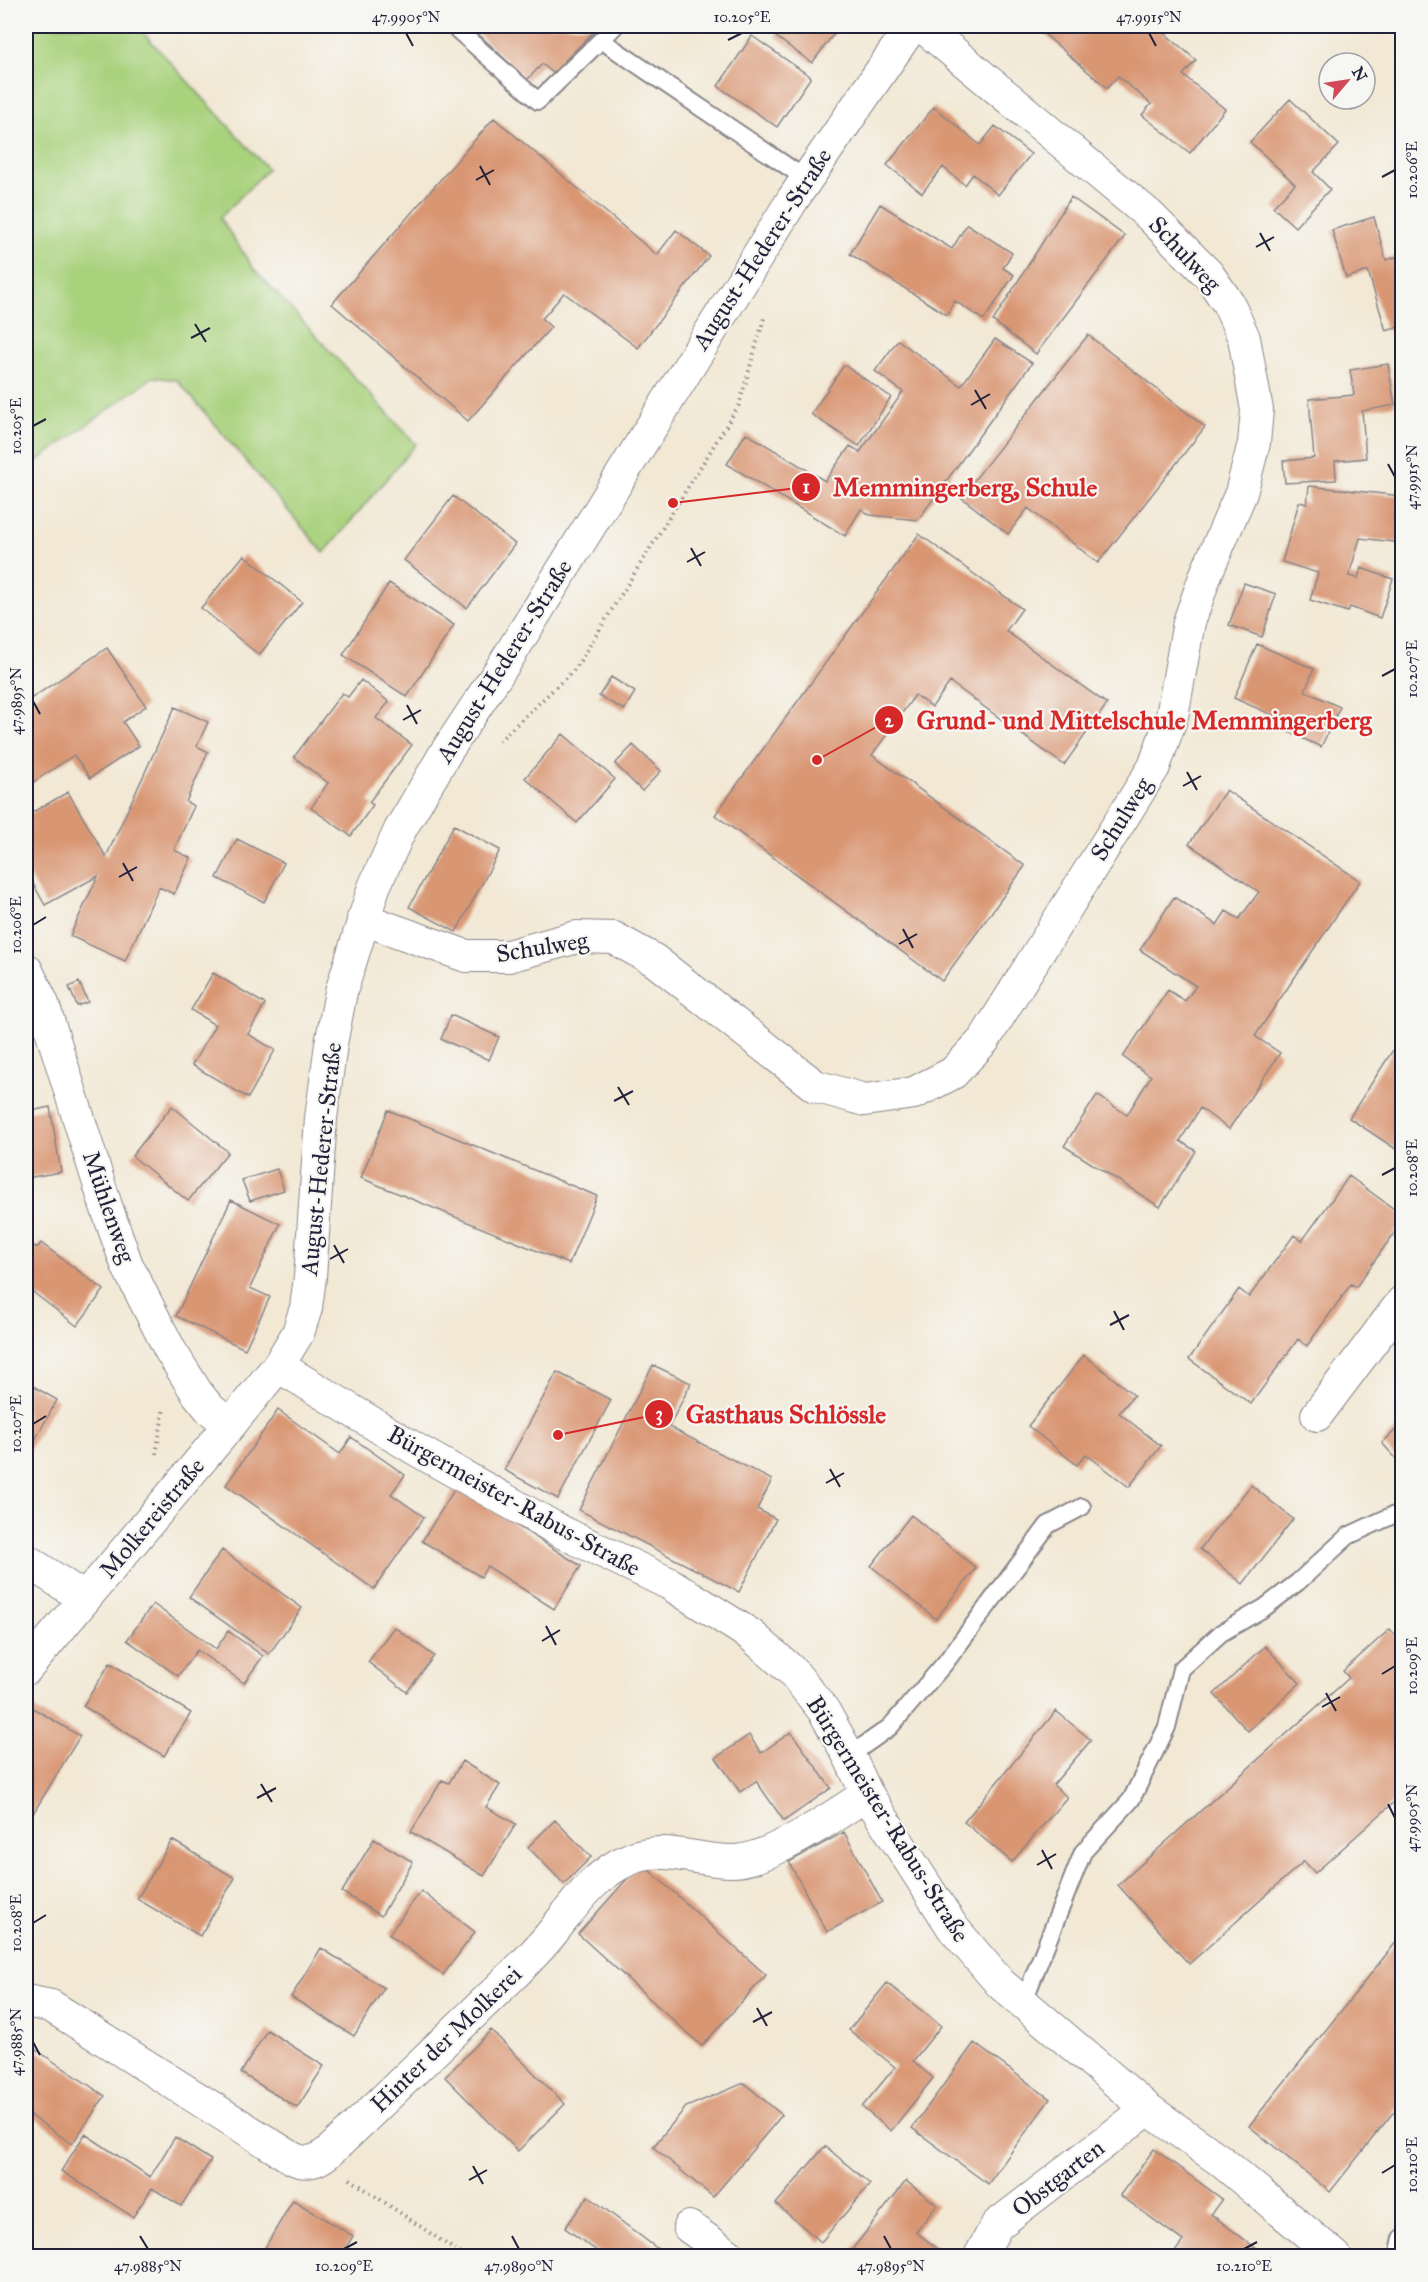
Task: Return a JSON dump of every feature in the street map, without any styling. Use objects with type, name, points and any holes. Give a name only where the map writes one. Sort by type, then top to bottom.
[{"type":"street","name":"August-Hederer-Straße","points":[[278,1366],[298,1333],[306,1308],[318,1184],[321,1118],[341,992],[374,887],[400,830],[446,752],[504,664],[806,179],[912,26]]},
{"type":"street","name":"Schulweg","points":[[363,919],[466,956],[508,956],[577,937],[614,938],[654,960],[815,1086],[865,1100],[914,1093],[952,1073],[991,1030],[1154,767],[1172,716],[1189,622],[1206,574],[1241,493],[1254,443],[1257,410],[1244,338],[1228,303],[1208,274],[1149,215],[922,26]]},
{"type":"street","name":"Mühlenweg","points":[[26,969],[43,1004],[127,1265],[170,1350],[210,1409],[230,1425]]},
{"type":"street","points":[[1317,1415],[1402,1302]]},
{"type":"street","name":"Molkereistraße","points":[[26,1669],[278,1366]]},
{"type":"street","name":"Bürgermeister-Rabus-Straße","points":[[278,1366],[541,1521],[670,1584],[751,1635],[799,1680],[824,1711],[867,1794],[953,1928],[1001,1984],[1148,2109],[1221,2161],[1335,2256]]},
{"type":"street","points":[[26,1560],[84,1598]]},
{"type":"street","name":"Hinter der Molkerei","points":[[320,2159],[540,1948],[586,1889],[602,1875],[632,1858],[656,1852],[708,1860],[737,1861],[756,1856],[796,1838],[867,1794]]},
{"type":"street","points":[[26,2001],[51,2006],[301,2163],[311,2163],[320,2159]]},
{"type":"street","name":"Obstgarten","points":[[980,2256],[997,2225],[1148,2109]]},
{"type":"street","points":[[689,2227],[730,2256]]},
{"type":"lane","points":[[453,26],[538,101],[615,26]]},
{"type":"lane","points":[[601,40],[806,179]]},
{"type":"lane","points":[[849,1756],[890,1726],[945,1663],[1048,1526],[1082,1507]]},
{"type":"lane","points":[[1023,2003],[1083,1852],[1131,1800],[1167,1727],[1181,1669],[1221,1633],[1264,1608],[1298,1582],[1348,1536],[1391,1516],[1402,1514]]},
{"type":"lane","points":[[1398,2256],[1402,2238]]},
{"type":"path","points":[[495,744],[575,669],[582,659],[739,405],[768,306]]},
{"type":"path","points":[[320,2159],[464,2256]]},
{"type":"green space","points":[[26,26],[137,26],[268,169],[220,218],[254,269],[416,444],[324,553],[177,380],[153,377],[26,469]]},
{"type":"building","points":[[470,26],[599,26],[553,73],[542,64],[527,80]]},
{"type":"building","points":[[782,26],[839,27],[812,63],[775,36]]},
{"type":"building","points":[[1035,26],[1156,26],[1196,60],[1183,75],[1225,109],[1190,153],[1142,115],[1151,104],[1118,76],[1107,88]]},
{"type":"building","points":[[752,36],[811,77],[777,127],[718,86]]},
{"type":"building","points":[[1290,99],[1339,145],[1313,172],[1330,189],[1295,227],[1273,207],[1295,184],[1250,142]]},
{"type":"building","points":[[934,107],[980,145],[995,126],[1031,154],[998,195],[973,174],[965,185],[943,167],[922,193],[887,165]]},
{"type":"building","points":[[494,118],[657,255],[676,230],[709,256],[638,348],[564,293],[542,319],[551,327],[468,421],[332,304]]},
{"type":"building","points":[[1071,197],[1125,236],[1036,354],[993,321]]},
{"type":"building","points":[[880,204],[952,249],[967,224],[1012,253],[1003,268],[1014,275],[984,320],[955,301],[947,315],[850,254]]},
{"type":"building","points":[[1374,217],[1386,260],[1402,255],[1402,326],[1386,331],[1368,271],[1346,278],[1332,230]]},
{"type":"building","points":[[1088,335],[1205,427],[1098,563],[1028,508],[1008,534],[961,497]]},
{"type":"building","points":[[995,339],[1032,363],[918,520],[870,515],[861,509],[845,536],[727,464],[746,433],[825,481],[850,446],[860,452],[903,392],[875,371],[898,340],[961,386]]},
{"type":"building","points":[[1388,364],[1395,405],[1362,411],[1366,458],[1335,461],[1336,480],[1285,483],[1283,461],[1314,458],[1309,399],[1354,395],[1350,370]]},
{"type":"building","points":[[844,365],[891,397],[859,446],[811,414]]},
{"type":"building","points":[[1309,486],[1402,496],[1402,543],[1360,538],[1349,576],[1358,578],[1361,568],[1393,579],[1380,618],[1350,607],[1348,612],[1310,600],[1318,573],[1282,562],[1299,502],[1307,504]]},
{"type":"building","points":[[453,496],[515,544],[467,608],[404,560]]},
{"type":"building","points":[[919,534],[1022,609],[1006,631],[1107,704],[1064,765],[950,682],[932,707],[915,695],[872,755],[1025,866],[942,981],[715,815]]},
{"type":"building","points":[[244,555],[302,602],[259,655],[201,608]]},
{"type":"building","points":[[389,583],[454,625],[407,697],[343,655]]},
{"type":"building","points":[[1244,583],[1276,594],[1262,637],[1229,625]]},
{"type":"building","points":[[1257,644],[1314,669],[1305,691],[1340,707],[1321,747],[1285,730],[1288,722],[1234,698]]},
{"type":"building","points":[[107,648],[146,706],[123,722],[139,746],[90,778],[74,755],[26,787],[26,702]]},
{"type":"building","points":[[611,677],[635,692],[624,710],[599,696]]},
{"type":"building","points":[[361,680],[389,702],[376,718],[412,745],[369,802],[373,805],[351,836],[311,808],[328,783],[294,757],[342,693],[348,697]]},
{"type":"building","points":[[175,707],[208,722],[197,746],[208,752],[186,802],[194,806],[174,850],[191,858],[174,894],[159,887],[125,961],[70,936],[98,876],[45,905],[26,871],[26,816],[68,792],[106,857]]},
{"type":"building","points":[[563,734],[615,779],[577,823],[525,778]]},
{"type":"building","points":[[633,745],[661,771],[642,791],[615,764]]},
{"type":"building","points":[[1226,790],[1360,881],[1255,1036],[1280,1053],[1229,1129],[1200,1108],[1180,1141],[1196,1151],[1160,1207],[1064,1146],[1097,1095],[1127,1115],[1151,1076],[1123,1057],[1168,990],[1185,1001],[1196,986],[1140,950],[1174,897],[1217,925],[1226,911],[1239,919],[1259,892],[1189,844]]},
{"type":"building","points":[[454,825],[500,850],[456,932],[409,907]]},
{"type":"building","points":[[237,839],[284,863],[264,902],[217,878]]},
{"type":"building","points":[[213,973],[265,1004],[248,1034],[275,1050],[248,1098],[192,1065],[215,1025],[191,1010]]},
{"type":"building","points":[[79,982],[88,1002],[77,1006],[69,987]]},
{"type":"building","points":[[451,1015],[499,1037],[489,1060],[441,1039]]},
{"type":"building","points":[[1402,1036],[1402,1153],[1349,1118]]},
{"type":"building","points":[[172,1106],[228,1152],[188,1201],[132,1156]]},
{"type":"building","points":[[50,1107],[61,1172],[26,1178],[26,1112]]},
{"type":"building","points":[[388,1110],[597,1196],[569,1264],[361,1178]]},
{"type":"building","points":[[277,1169],[284,1190],[250,1201],[242,1180]]},
{"type":"building","points":[[1349,1176],[1402,1215],[1402,1222],[1356,1287],[1351,1284],[1307,1346],[1298,1339],[1251,1404],[1189,1359],[1239,1289],[1249,1297],[1294,1235],[1302,1241]]},
{"type":"building","points":[[231,1200],[280,1224],[250,1288],[270,1297],[245,1349],[176,1316]]},
{"type":"building","points":[[26,1241],[37,1248],[41,1243],[104,1290],[77,1326],[26,1287]]},
{"type":"building","points":[[1084,1355],[1134,1395],[1119,1413],[1161,1446],[1129,1487],[1086,1454],[1077,1465],[1028,1426]]},
{"type":"building","points":[[653,1365],[691,1383],[669,1427],[772,1480],[757,1509],[776,1519],[739,1592],[579,1510]]},
{"type":"building","points":[[557,1372],[611,1400],[558,1499],[504,1470]]},
{"type":"building","points":[[26,1382],[57,1400],[26,1456]]},
{"type":"building","points":[[278,1410],[340,1454],[351,1437],[405,1475],[391,1494],[424,1517],[374,1589],[226,1485]]},
{"type":"building","points":[[1402,1424],[1402,1465],[1382,1443]]},
{"type":"building","points":[[1251,1485],[1293,1519],[1243,1584],[1200,1549]]},
{"type":"building","points":[[456,1487],[581,1566],[554,1609],[487,1566],[481,1577],[422,1541]]},
{"type":"building","points":[[911,1515],[976,1568],[936,1619],[871,1566]]},
{"type":"building","points":[[222,1550],[302,1608],[269,1654],[189,1597]]},
{"type":"building","points":[[153,1604],[216,1649],[228,1631],[263,1656],[244,1683],[197,1650],[178,1676],[127,1640]]},
{"type":"building","points":[[394,1627],[434,1656],[407,1692],[368,1662]]},
{"type":"building","points":[[1390,1629],[1402,1643],[1402,1795],[1315,1873],[1304,1861],[1189,1964],[1118,1885],[1349,1678],[1343,1671]]},
{"type":"building","points":[[1265,1646],[1300,1683],[1248,1731],[1214,1694]]},
{"type":"building","points":[[110,1663],[191,1713],[164,1756],[83,1706]]},
{"type":"building","points":[[31,1707],[80,1736],[26,1825],[26,1717]]},
{"type":"building","points":[[1056,1711],[1091,1740],[1053,1785],[1067,1797],[1012,1862],[964,1822]]},
{"type":"building","points":[[791,1732],[831,1788],[784,1821],[756,1781],[740,1792],[716,1758],[749,1735],[761,1753]]},
{"type":"building","points":[[462,1761],[500,1785],[486,1807],[516,1824],[484,1876],[411,1832],[442,1780],[449,1783]]},
{"type":"building","points":[[555,1820],[591,1857],[564,1884],[528,1847]]},
{"type":"building","points":[[844,1832],[882,1902],[827,1932],[789,1862]]},
{"type":"building","points":[[374,1839],[413,1862],[381,1916],[342,1892]]},
{"type":"building","points":[[172,1840],[235,1878],[200,1936],[137,1899]]},
{"type":"building","points":[[641,1863],[766,1975],[702,2046],[578,1934]]},
{"type":"building","points":[[421,1891],[475,1932],[443,1975],[389,1934]]},
{"type":"building","points":[[1401,1936],[1402,2107],[1399,2105],[1330,2192],[1249,2126]]},
{"type":"building","points":[[321,1948],[384,1988],[354,2036],[291,1997]]},
{"type":"building","points":[[887,1983],[941,2026],[913,2061],[933,2078],[891,2131],[862,2107],[895,2067],[849,2030]]},
{"type":"building","points":[[267,2030],[324,2066],[297,2108],[241,2073]]},
{"type":"building","points":[[491,2030],[565,2104],[518,2151],[445,2077]]},
{"type":"building","points":[[26,2043],[105,2096],[72,2144],[26,2112]]},
{"type":"building","points":[[974,2043],[1050,2099],[988,2184],[912,2128]]},
{"type":"building","points":[[744,2083],[782,2115],[713,2197],[653,2147],[686,2107]]},
{"type":"building","points":[[85,2134],[150,2177],[175,2137],[211,2160],[181,2206],[152,2188],[133,2217],[61,2171]]},
{"type":"building","points":[[825,2146],[870,2184],[821,2242],[776,2204]]},
{"type":"building","points":[[1154,2149],[1222,2199],[1211,2214],[1262,2253],[1260,2256],[1172,2256],[1183,2241],[1120,2195]]},
{"type":"building","points":[[906,2181],[937,2205],[916,2232],[946,2255],[847,2256]]},
{"type":"building","points":[[588,2196],[667,2256],[604,2256],[565,2228]]},
{"type":"building","points":[[293,2200],[353,2236],[341,2256],[260,2256]]},
{"type":"place","name":"Memmingerberg, Schule","points":[[673,503]]},
{"type":"place","name":"Grund- und Mittelschule Memmingerberg","points":[[817,760]]},
{"type":"place","name":"Gasthaus Schlössle","points":[[558,1435]]}]
